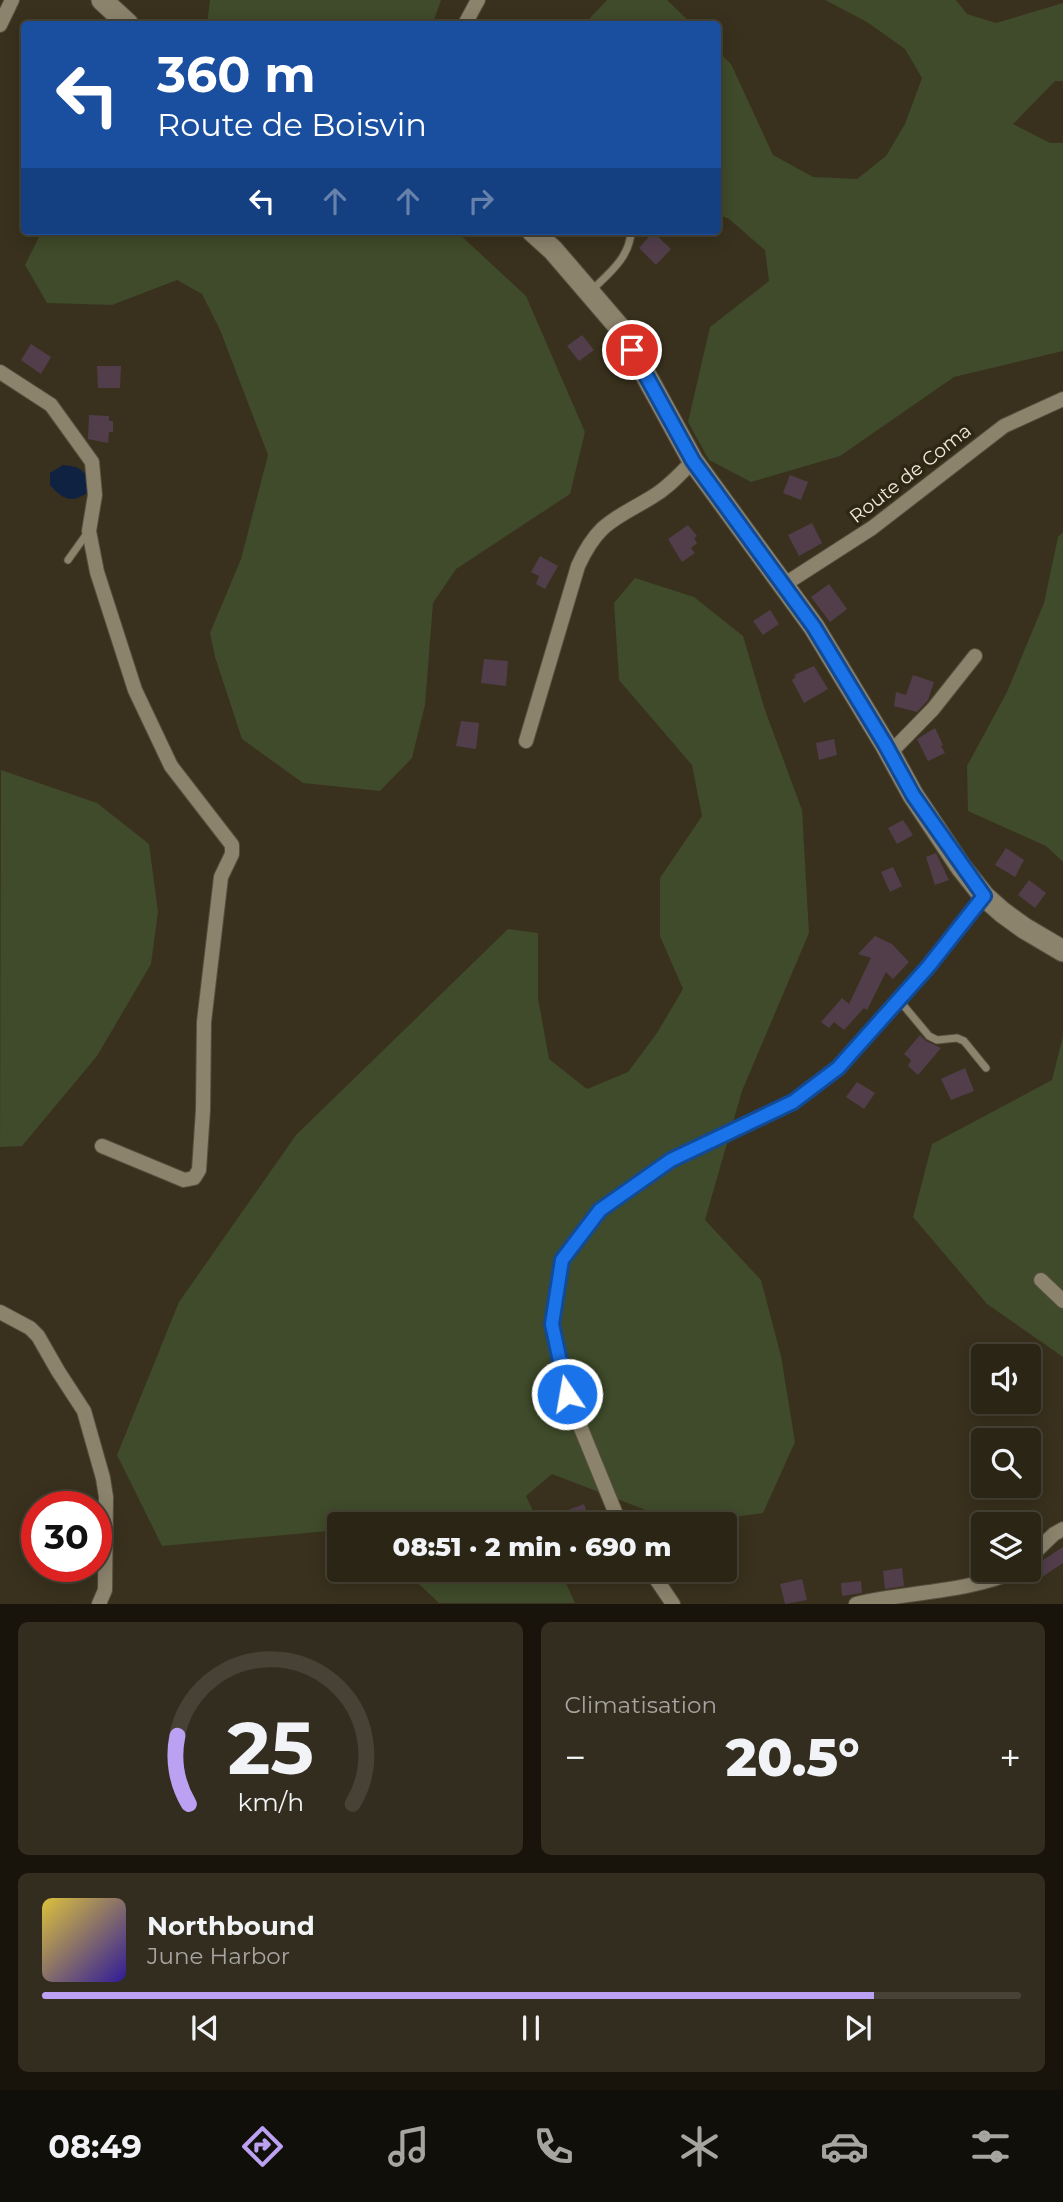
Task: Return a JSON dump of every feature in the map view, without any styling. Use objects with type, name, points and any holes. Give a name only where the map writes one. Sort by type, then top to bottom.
[{"type":"main road","points":[[102,0],[125,21]]},
{"type":"main road","points":[[537,235],[554,250],[620,328],[693,461],[785,584],[821,638],[913,795],[984,896],[1024,928],[1063,951]]},
{"type":"street","points":[[0,25],[12,0]]},
{"type":"street","points":[[467,21],[478,0]]},
{"type":"street","points":[[0,372],[51,405],[92,461],[95,495],[89,531],[97,572],[135,690],[171,766],[232,845],[232,854],[221,877],[204,1022],[199,1170],[194,1178],[184,1180],[102,1146]]},
{"type":"street","name":"Route de Coma","points":[[785,584],[872,528],[936,481],[988,437],[1063,399]]},
{"type":"street","points":[[526,741],[584,551],[599,531],[617,516],[654,496],[693,461]]},
{"type":"street","points":[[890,753],[933,709],[975,656]]},
{"type":"street","points":[[615,1512],[567,1394],[552,1324],[562,1260],[600,1210],[671,1160],[793,1102],[838,1068],[899,1000],[984,896]]},
{"type":"street","points":[[1041,1280],[1063,1301]]},
{"type":"street","points":[[0,1311],[30,1328],[38,1336],[84,1411],[106,1497],[105,1590],[99,1604]]},
{"type":"street","points":[[1041,1546],[1063,1529]]},
{"type":"street","points":[[658,1582],[673,1604]]},
{"type":"street","points":[[856,1604],[982,1582]]},
{"type":"lane","points":[[590,293],[623,258],[631,235]]},
{"type":"lane","points":[[68,560],[89,531]]},
{"type":"lane","points":[[899,1000],[929,1036],[937,1040],[957,1038],[964,1041],[986,1068]]},
{"type":"green space","points":[[210,0],[441,0],[432,21],[207,21]]},
{"type":"green space","points":[[607,0],[667,0],[689,21],[591,21],[590,18]]},
{"type":"green space","points":[[825,0],[956,0],[967,14],[996,23],[1063,3],[1063,81],[1055,81],[1013,124],[1050,143],[1063,143],[1063,351],[954,377],[840,456],[751,482],[709,460],[688,422],[710,327],[769,281],[765,250],[721,215],[721,54],[731,64],[773,155],[813,177],[857,179],[886,156],[905,124],[922,78],[905,49],[867,22]]},
{"type":"green space","points":[[40,235],[460,235],[526,296],[585,432],[570,494],[456,569],[433,603],[425,705],[412,758],[380,791],[303,783],[242,739],[215,657],[210,633],[241,559],[268,455],[220,330],[202,294],[177,280],[112,305],[47,303],[25,265]]},
{"type":"green space","points":[[1063,532],[1063,862],[1046,846],[968,811],[967,766],[1007,692],[1044,603],[1058,537]]},
{"type":"green space","points":[[635,578],[694,597],[743,636],[765,710],[802,810],[809,933],[742,1091],[705,1220],[761,1280],[781,1356],[795,1442],[763,1513],[737,1517],[737,1512],[651,1512],[552,1474],[526,1496],[533,1512],[327,1512],[327,1531],[162,1546],[117,1455],[179,1302],[296,1135],[508,929],[538,933],[538,998],[549,1059],[587,1089],[628,1072],[657,1033],[683,989],[660,936],[660,878],[702,816],[692,765],[619,680],[614,603]]},
{"type":"green space","points":[[1,770],[97,803],[149,844],[158,912],[151,964],[97,1056],[22,1146],[0,1147]]},
{"type":"green space","points":[[1063,1036],[1063,1357],[987,1304],[913,1217],[932,1144],[1052,1080]]},
{"type":"green space","points":[[417,1582],[565,1582],[575,1603],[439,1603]]},
{"type":"water","points":[[63,465],[76,467],[83,472],[87,480],[87,493],[71,499],[59,494],[50,485],[50,473]]},
{"type":"building","points":[[650,235],[656,235],[671,249],[656,265],[639,248]]},
{"type":"building","points":[[582,335],[594,350],[579,361],[567,346]]},
{"type":"building","points":[[31,344],[51,357],[41,374],[21,360]]},
{"type":"building","points":[[97,366],[121,366],[120,388],[98,388]]},
{"type":"building","points":[[89,415],[109,416],[109,421],[113,421],[113,432],[109,432],[108,443],[88,439]]},
{"type":"building","points":[[790,475],[808,482],[801,500],[783,493]]},
{"type":"building","points":[[812,523],[822,543],[799,556],[788,535]]},
{"type":"building","points":[[688,525],[697,536],[694,538],[697,543],[691,548],[695,553],[682,562],[668,539]]},
{"type":"building","points":[[540,556],[558,566],[545,589],[536,584],[539,576],[531,572]]},
{"type":"building","points":[[829,584],[847,609],[830,622],[811,597]]},
{"type":"building","points":[[770,610],[779,624],[763,635],[753,621]]},
{"type":"building","points":[[484,659],[508,661],[506,686],[481,683]]},
{"type":"building","points":[[814,666],[828,689],[804,703],[792,680],[796,677],[794,675]]},
{"type":"building","points":[[913,675],[934,682],[928,700],[917,712],[894,706],[896,692],[906,695]]},
{"type":"building","points":[[461,721],[479,723],[476,749],[456,746]]},
{"type":"building","points":[[935,728],[945,753],[928,761],[917,739]]},
{"type":"building","points":[[834,739],[837,755],[819,760],[816,743]]},
{"type":"building","points":[[903,820],[913,835],[897,844],[888,828]]},
{"type":"building","points":[[1006,848],[1024,860],[1015,877],[995,865]]},
{"type":"building","points":[[936,853],[949,880],[935,885],[926,857]]},
{"type":"building","points":[[893,867],[902,886],[890,892],[881,872]]},
{"type":"building","points":[[1029,880],[1046,893],[1035,908],[1018,895]]},
{"type":"building","points":[[875,936],[892,944],[909,962],[893,979],[886,972],[867,1010],[864,1008],[844,1030],[834,1022],[829,1028],[821,1022],[842,998],[849,1004],[871,958],[858,954]]},
{"type":"building","points":[[920,1035],[941,1048],[918,1075],[908,1066],[911,1060],[904,1054]]},
{"type":"building","points":[[965,1068],[974,1091],[951,1100],[941,1079]]},
{"type":"building","points":[[857,1082],[875,1093],[864,1109],[846,1097]]},
{"type":"building","points":[[584,1504],[587,1512],[569,1512],[568,1510]]},
{"type":"building","points":[[1063,1547],[1063,1563],[1041,1578],[1041,1561]]},
{"type":"building","points":[[902,1568],[904,1586],[885,1589],[883,1571]]},
{"type":"building","points":[[802,1579],[807,1600],[785,1604],[780,1584]]},
{"type":"building","points":[[861,1581],[862,1593],[842,1596],[841,1583]]},
{"type":"route","points":[[567,1394],[552,1324],[562,1260],[600,1210],[671,1160],[793,1102],[838,1068],[928,967],[984,896],[961,867],[913,795],[814,627],[693,461],[632,350]]}]
